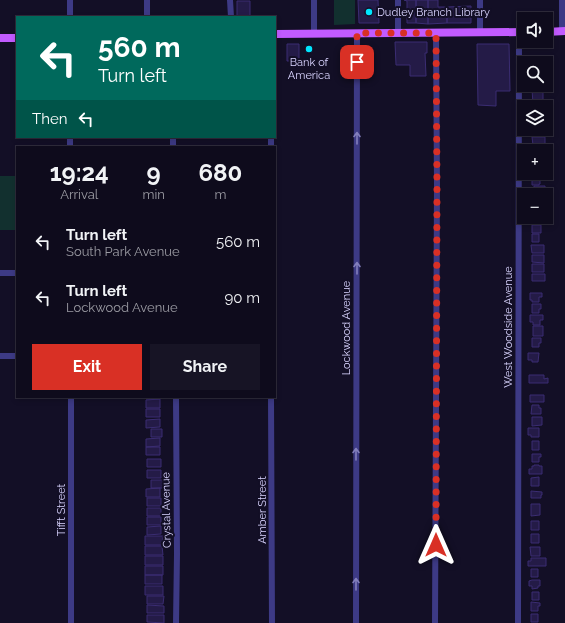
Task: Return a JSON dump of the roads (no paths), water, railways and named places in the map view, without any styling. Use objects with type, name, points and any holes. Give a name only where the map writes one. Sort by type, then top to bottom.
[{"type":"main road","points":[[553,32],[563,31]]},
{"type":"main road","points":[[276,34],[517,32]]},
{"type":"main road","points":[[0,38],[16,38]]},
{"type":"street","points":[[70,0],[70,16]]},
{"type":"street","points":[[147,0],[147,16]]},
{"type":"street","points":[[230,0],[231,16]]},
{"type":"street","points":[[314,0],[314,34]]},
{"type":"street","points":[[398,0],[398,33]]},
{"type":"street","points":[[480,0],[480,32]]},
{"type":"street","points":[[562,0],[563,31]]},
{"type":"street","name":"Lockwood Avenue","points":[[356,623],[357,33]]},
{"type":"street","points":[[435,623],[437,186],[436,33]]},
{"type":"street","name":"West Woodside Avenue","points":[[518,623],[521,48]]},
{"type":"street","points":[[0,273],[16,273]]},
{"type":"street","points":[[0,356],[16,356]]},
{"type":"street","name":"Tifft Street","points":[[71,398],[71,623]]},
{"type":"street","name":"Crystal Avenue","points":[[176,398],[176,623]]},
{"type":"street","name":"Amber Street","points":[[271,398],[272,623]]},
{"type":"place","name":"Dudley Branch Library","points":[[369,12]]},
{"type":"place","name":"Bank of America","points":[[309,49]]}]
